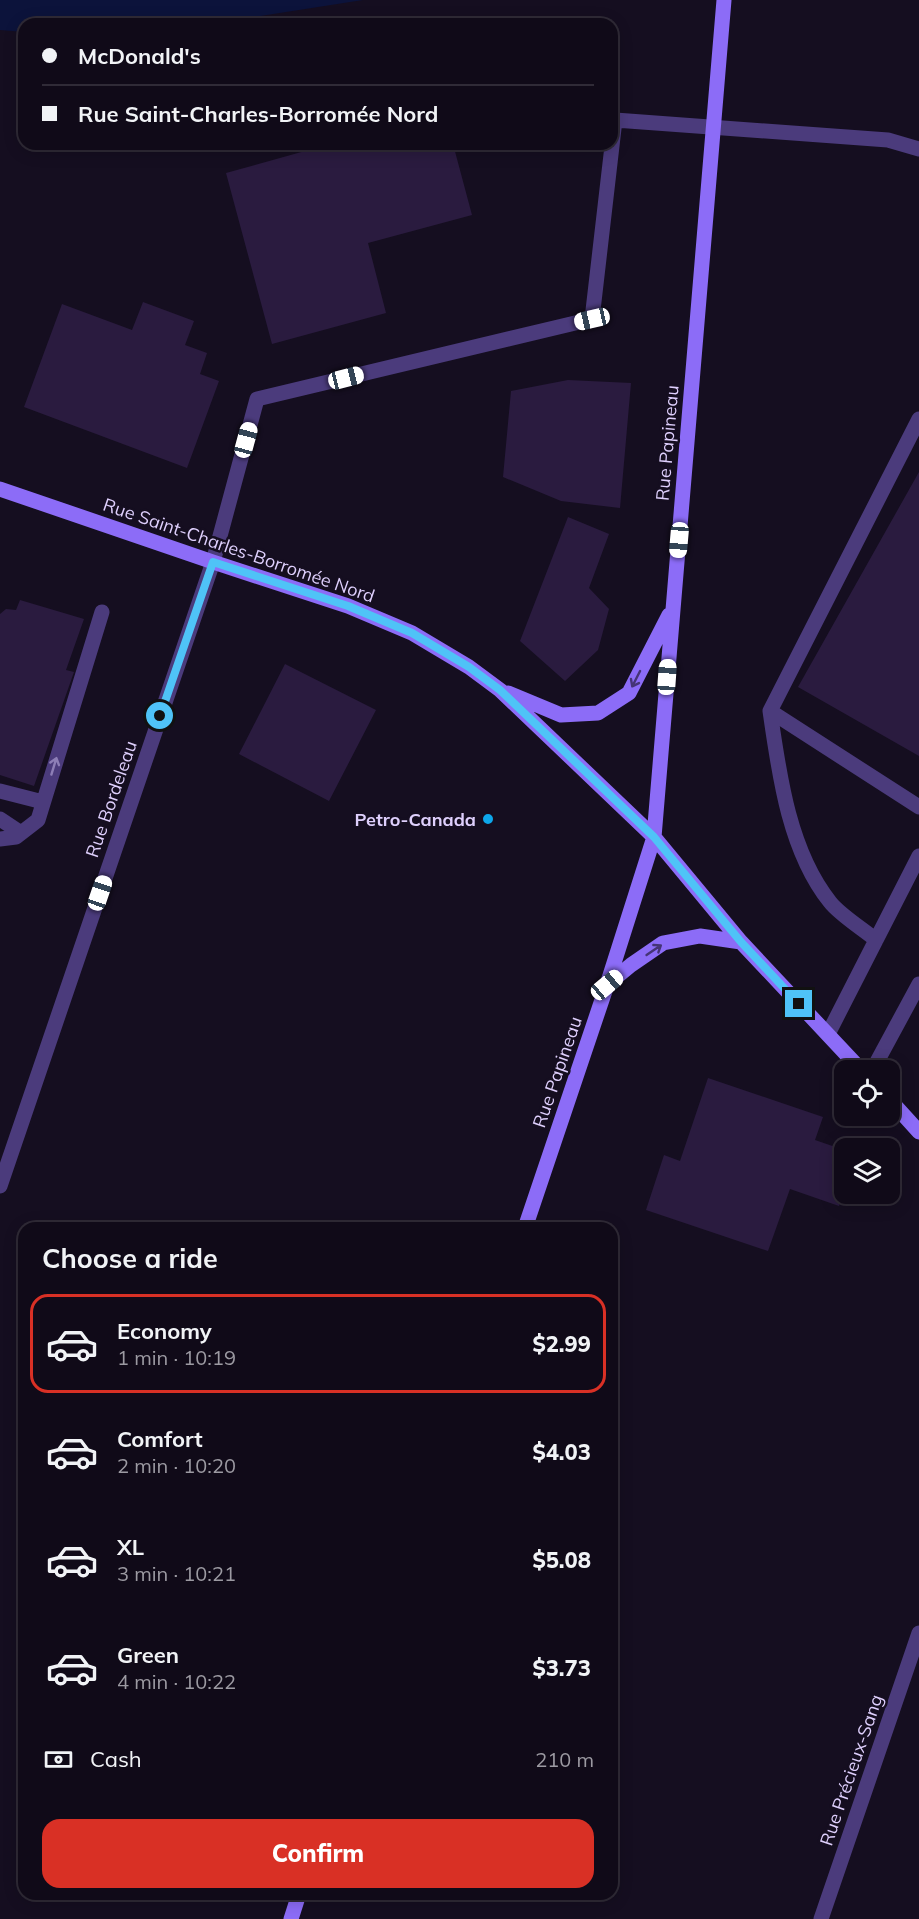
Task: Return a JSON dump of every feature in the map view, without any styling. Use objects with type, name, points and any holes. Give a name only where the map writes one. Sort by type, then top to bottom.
[{"type":"main road","name":"Rue Papineau","points":[[527,1222],[654,837],[724,0]]},
{"type":"main road","name":"Rue Saint-Charles-Borromée Nord","points":[[0,489],[348,606],[412,633],[469,667],[500,690],[654,837],[741,942],[852,1060]]},
{"type":"main road","points":[[500,690],[561,716],[598,713],[629,693],[673,609]]},
{"type":"main road","points":[[607,985],[631,964],[663,943],[700,936],[741,942]]},
{"type":"main road","points":[[900,1111],[919,1132]]},
{"type":"main road","points":[[291,1919],[297,1900]]},
{"type":"street","name":"Rue Bordeleau","points":[[618,120],[713,127]]},
{"type":"street","points":[[713,127],[888,140],[916,151]]},
{"type":"street","name":"Rue Bordeleau","points":[[0,1186],[213,562],[257,399],[592,319],[612,150]]},
{"type":"street","points":[[876,940],[830,903],[804,860],[782,790],[770,711],[919,419]]},
{"type":"street","points":[[0,839],[16,837],[38,820],[102,612]]},
{"type":"street","points":[[770,711],[919,807]]},
{"type":"street","points":[[0,791],[43,802]]},
{"type":"street","points":[[0,819],[21,833]]},
{"type":"street","points":[[828,1035],[919,856]]},
{"type":"street","points":[[878,1060],[919,984]]},
{"type":"street","name":"Rue Précieux-Sang","points":[[821,1919],[919,1633]]},
{"type":"shaded area","points":[[0,0],[363,0],[247,18],[18,18],[18,32],[0,30]]},
{"type":"building","points":[[455,150],[472,215],[368,243],[386,313],[272,344],[226,173],[305,151]]},
{"type":"building","points":[[143,302],[194,321],[185,345],[207,353],[200,374],[219,381],[187,468],[24,407],[62,304],[132,330]]},
{"type":"building","points":[[568,380],[631,383],[620,508],[561,501],[503,477],[511,391]]},
{"type":"building","points":[[919,472],[919,756],[798,687]]},
{"type":"building","points":[[568,517],[609,534],[589,588],[609,609],[598,650],[565,681],[520,641]]},
{"type":"building","points":[[20,600],[84,619],[66,670],[74,672],[34,786],[0,775],[0,614],[6,609],[16,610]]},
{"type":"building","points":[[285,664],[376,710],[329,801],[239,754]]},
{"type":"building","points":[[708,1078],[823,1117],[815,1140],[834,1147],[834,1204],[840,1204],[839,1206],[790,1189],[768,1251],[646,1210],[664,1155],[680,1161]]},
{"type":"place","name":"Petro-Canada","points":[[488,819]]},
{"type":"route","points":[[160,716],[213,562],[348,606],[412,633],[469,667],[500,690],[654,837],[741,942],[799,1004]]}]
